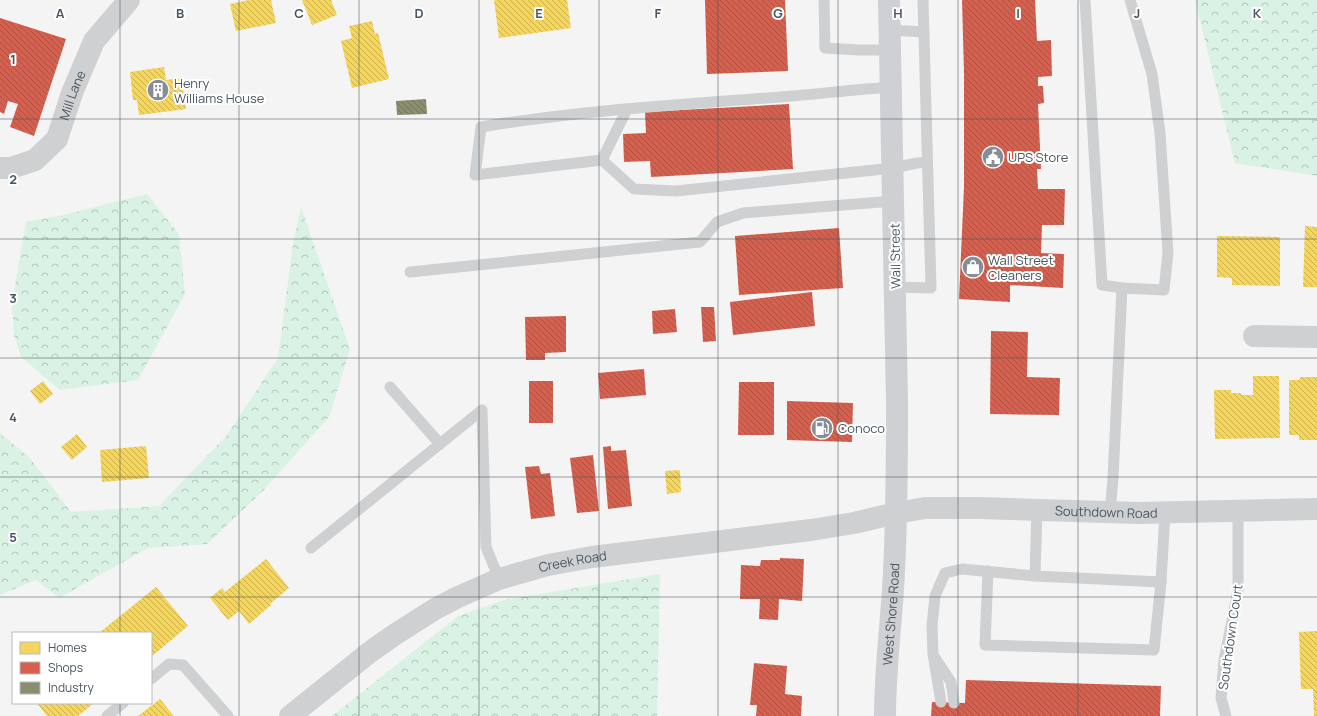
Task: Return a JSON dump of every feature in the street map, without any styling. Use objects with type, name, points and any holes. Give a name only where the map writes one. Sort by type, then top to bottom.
[{"type":"street","name":"Mill Lane","points":[[0,168],[11,168],[35,160],[58,139],[72,93],[94,41],[129,0]]},
{"type":"street","name":"Wall Street","points":[[889,0],[897,401],[896,513]]},
{"type":"street","points":[[1254,336],[1317,337]]},
{"type":"street","name":"Southdown Road","points":[[896,513],[925,508],[1110,513],[1317,509]]},
{"type":"street","name":"Creek Road","points":[[290,716],[370,652],[414,622],[458,597],[499,579],[569,560],[811,530],[854,523],[896,513]]},
{"type":"street","name":"West Shore Road","points":[[885,716],[896,513]]},
{"type":"lane","points":[[824,0],[825,48],[859,50],[890,40],[924,32]]},
{"type":"lane","points":[[895,288],[931,288],[923,0]]},
{"type":"lane","points":[[1084,0],[1102,285],[1122,288],[1164,290],[1168,253],[1160,133],[1152,74],[1130,0]]},
{"type":"lane","points":[[891,87],[530,118],[481,127],[475,175],[602,160],[634,189],[676,191],[893,168],[928,162]]},
{"type":"lane","points":[[602,160],[627,109]]},
{"type":"lane","points":[[410,272],[700,242],[717,222],[743,213],[894,201]]},
{"type":"lane","points":[[1110,513],[1122,288]]},
{"type":"lane","points":[[390,387],[440,444]]},
{"type":"lane","points":[[311,548],[482,410],[486,547],[499,579]]},
{"type":"lane","points":[[1035,576],[1037,510]]},
{"type":"lane","name":"Southdown Court","points":[[1226,716],[1221,698],[1224,660],[1238,591],[1238,510]]},
{"type":"lane","points":[[988,571],[985,644],[1154,650],[1161,582],[1165,513]]},
{"type":"lane","points":[[941,702],[933,654],[932,626],[935,596],[945,573],[962,569],[1035,576],[1161,582]]},
{"type":"lane","points":[[933,654],[951,682],[954,703]]},
{"type":"lane","points":[[152,679],[169,664],[183,665],[228,716]]},
{"type":"lane","points":[[107,716],[122,704]]},
{"type":"green space","points":[[1195,0],[1317,0],[1317,176],[1235,163]]},
{"type":"green space","points":[[147,194],[179,234],[185,294],[138,380],[60,390],[21,357],[14,335],[12,303],[26,222],[63,215]]},
{"type":"green space","points":[[301,207],[350,349],[329,417],[261,493],[207,544],[148,548],[59,598],[36,580],[0,595],[0,433],[30,458],[71,512],[159,506],[227,435],[278,358],[293,244]]},
{"type":"green space","points":[[660,574],[657,716],[332,716],[458,616],[504,600]]},
{"type":"building: Homes","points":[[249,0],[271,0],[276,23],[236,31],[230,4]]},
{"type":"building: Homes","points":[[302,0],[331,0],[337,15],[312,25]]},
{"type":"building: Homes","points":[[494,0],[567,0],[571,28],[499,38]]},
{"type":"building: Homes","points":[[372,21],[375,34],[378,33],[389,79],[352,88],[341,41],[352,38],[349,26]]},
{"type":"building: Homes","name":"Henry Williams House","points":[[164,67],[166,80],[182,78],[186,109],[139,115],[137,100],[133,100],[130,72]]},
{"type":"building: Homes","points":[[1305,226],[1317,227],[1317,287],[1303,287]]},
{"type":"building: Homes","points":[[1217,236],[1280,237],[1280,286],[1232,285],[1232,278],[1217,277]]},
{"type":"building: Homes","points":[[1253,376],[1279,376],[1280,438],[1215,439],[1214,390],[1231,390],[1231,393],[1253,395]]},
{"type":"building: Homes","points":[[1300,377],[1317,377],[1317,440],[1299,440],[1299,435],[1289,435],[1289,380],[1299,380]]},
{"type":"building: Homes","points":[[43,381],[53,394],[40,404],[30,391]]},
{"type":"building: Homes","points":[[77,434],[87,447],[72,460],[61,447]]},
{"type":"building: Homes","points":[[146,446],[149,478],[102,482],[100,450]]},
{"type":"building: Homes","points":[[680,470],[681,492],[667,494],[665,471]]},
{"type":"building: Homes","points":[[266,559],[289,588],[249,624],[239,611],[228,620],[210,598],[222,588],[225,592]]},
{"type":"building: Homes","points":[[156,587],[188,626],[152,656],[152,632],[100,632]]},
{"type":"building: Homes","points":[[1317,631],[1317,716],[1314,716],[1313,689],[1301,689],[1299,632]]},
{"type":"building: Homes","points":[[160,699],[174,716],[138,716]]},
{"type":"building: Homes","points":[[38,704],[93,704],[78,716],[47,716]]},
{"type":"building: Shops","points":[[705,0],[785,0],[788,71],[707,74]]},
{"type":"building: Shops","points":[[962,0],[1035,0],[1037,41],[1051,40],[1052,76],[1038,77],[1038,86],[1043,86],[1044,103],[1038,104],[1041,169],[1037,169],[1038,189],[1065,189],[1064,225],[1042,225],[1041,253],[1064,254],[1063,288],[1010,285],[1010,302],[959,299],[964,187],[964,74]]},
{"type":"building: Shops","points":[[0,18],[66,39],[34,136],[10,127],[18,104],[8,101],[4,114],[0,112]]},
{"type":"building: Shops","points":[[789,104],[793,169],[651,177],[650,161],[624,162],[623,134],[646,133],[645,112]]},
{"type":"building: Shops","points":[[839,228],[843,288],[739,295],[735,236]]},
{"type":"building: Shops","points":[[812,292],[815,326],[733,335],[730,302]]},
{"type":"building: Shops","points":[[701,307],[714,307],[716,341],[703,342]]},
{"type":"building: Shops","points":[[675,309],[677,332],[653,334],[652,311]]},
{"type":"building: Shops","points":[[566,316],[566,352],[545,353],[545,360],[526,360],[525,317]]},
{"type":"building: Shops","points":[[991,331],[1028,332],[1027,377],[1060,378],[1059,415],[990,414]]},
{"type":"building: Shops","points":[[644,369],[646,395],[600,399],[598,373]]},
{"type":"building: Shops","points":[[529,381],[553,381],[553,423],[529,423]]},
{"type":"building: Shops","points":[[739,382],[774,382],[774,435],[738,435]]},
{"type":"building: Shops","points":[[787,401],[853,403],[852,442],[787,440]]},
{"type":"building: Shops","points":[[611,446],[611,451],[626,450],[632,506],[608,509],[603,447]]},
{"type":"building: Shops","points":[[593,455],[599,511],[577,513],[570,458]]},
{"type":"building: Shops","points":[[539,466],[541,474],[550,473],[555,516],[531,519],[525,467]]},
{"type":"building: Shops","points":[[780,558],[804,559],[802,601],[779,599],[778,620],[759,619],[760,599],[740,599],[741,565],[760,566],[761,560],[780,560]]},
{"type":"building: Shops","points":[[754,663],[787,666],[785,694],[802,696],[801,716],[756,716],[757,705],[750,705]]},
{"type":"building: Shops","points":[[966,680],[1161,686],[1160,716],[931,716],[932,702],[965,703]]},
{"type":"building: Industry","points":[[426,99],[427,114],[397,115],[396,101]]},
{"type":"place","name":"Henry Williams House","points":[[158,90]]},
{"type":"place","name":"UPS Store","points":[[993,157]]},
{"type":"place","name":"Wall Street Cleaners","points":[[973,267]]},
{"type":"place","name":"Conoco","points":[[822,428]]}]
